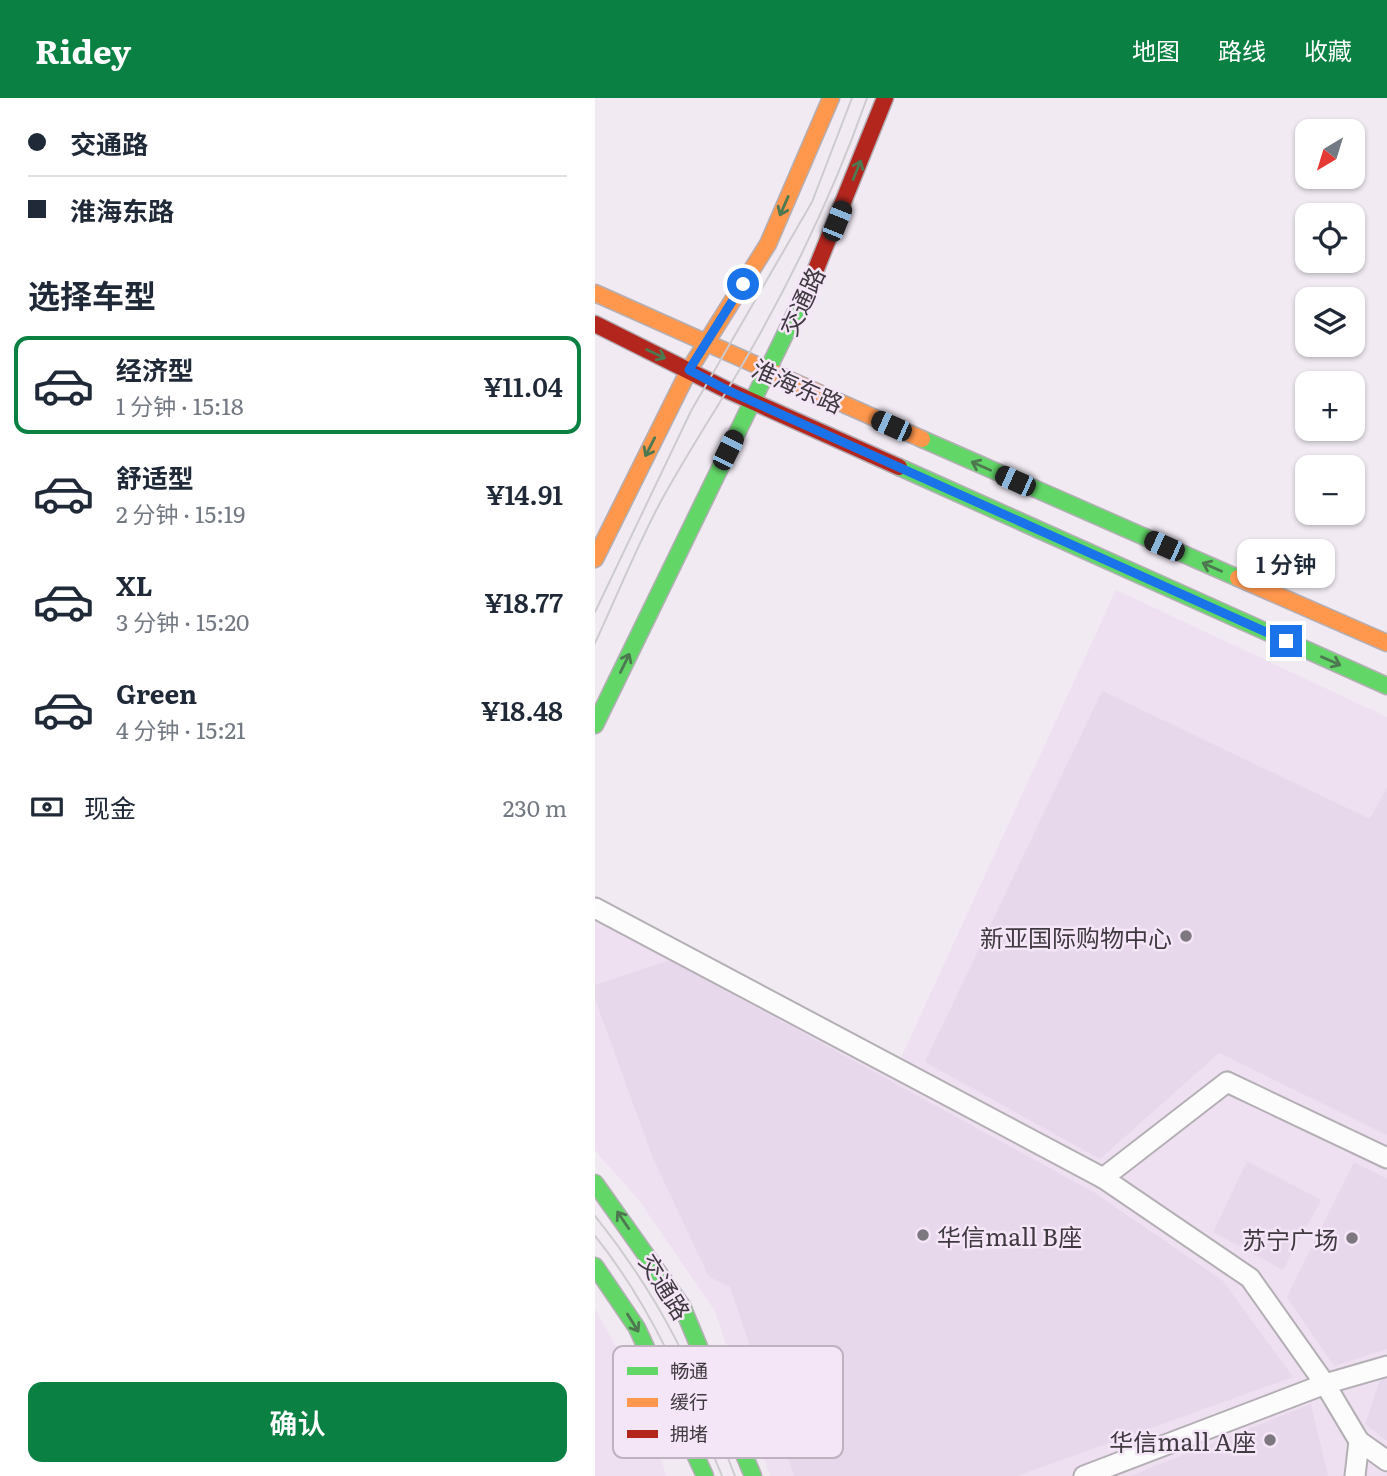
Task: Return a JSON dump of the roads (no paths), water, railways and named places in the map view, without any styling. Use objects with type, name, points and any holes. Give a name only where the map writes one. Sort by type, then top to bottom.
[{"type":"main road","points":[[595,559],[689,370],[768,244],[831,98]]},
{"type":"main road","name":"交通路","points":[[595,725],[818,267],[885,98]]},
{"type":"main road","name":"淮海东路","points":[[595,293],[705,345],[1387,643]]},
{"type":"main road","name":"淮海东路","points":[[595,324],[753,400],[1387,687]]},
{"type":"main road","name":"交通路","points":[[595,1183],[682,1306],[699,1346]]},
{"type":"main road","name":"交通路","points":[[595,1266],[637,1328],[645,1346]]},
{"type":"main road","name":"交通路","points":[[697,1458],[705,1476]]},
{"type":"main road","name":"交通路","points":[[745,1458],[753,1476]]},
{"type":"street","points":[[595,908],[1103,1178],[1250,1278],[1325,1384],[1359,1441],[1387,1461]]},
{"type":"street","points":[[1103,1178],[1227,1082],[1387,1158]]},
{"type":"street","points":[[1084,1476],[1325,1384],[1387,1366]]},
{"type":"street","points":[[1355,1476],[1359,1441]]},
{"type":"tram line","points":[[595,612],[691,411],[812,202],[852,98]]},
{"type":"tram line","points":[[595,643],[660,503],[744,362],[796,266],[827,200],[867,98]]},
{"type":"tram line","points":[[595,1216],[641,1279],[679,1346]]},
{"type":"tram line","points":[[595,1236],[616,1263],[664,1346]]},
{"type":"tram line","points":[[714,1458],[722,1476]]},
{"type":"tram line","points":[[728,1458],[735,1476]]},
{"type":"place","name":"新亚国际购物中心","points":[[1186,936]]},
{"type":"place","name":"华信mall B座","points":[[923,1235]]},
{"type":"place","name":"苏宁广场","points":[[1352,1238]]},
{"type":"place","name":"华信mall A座","points":[[1270,1440]]}]
